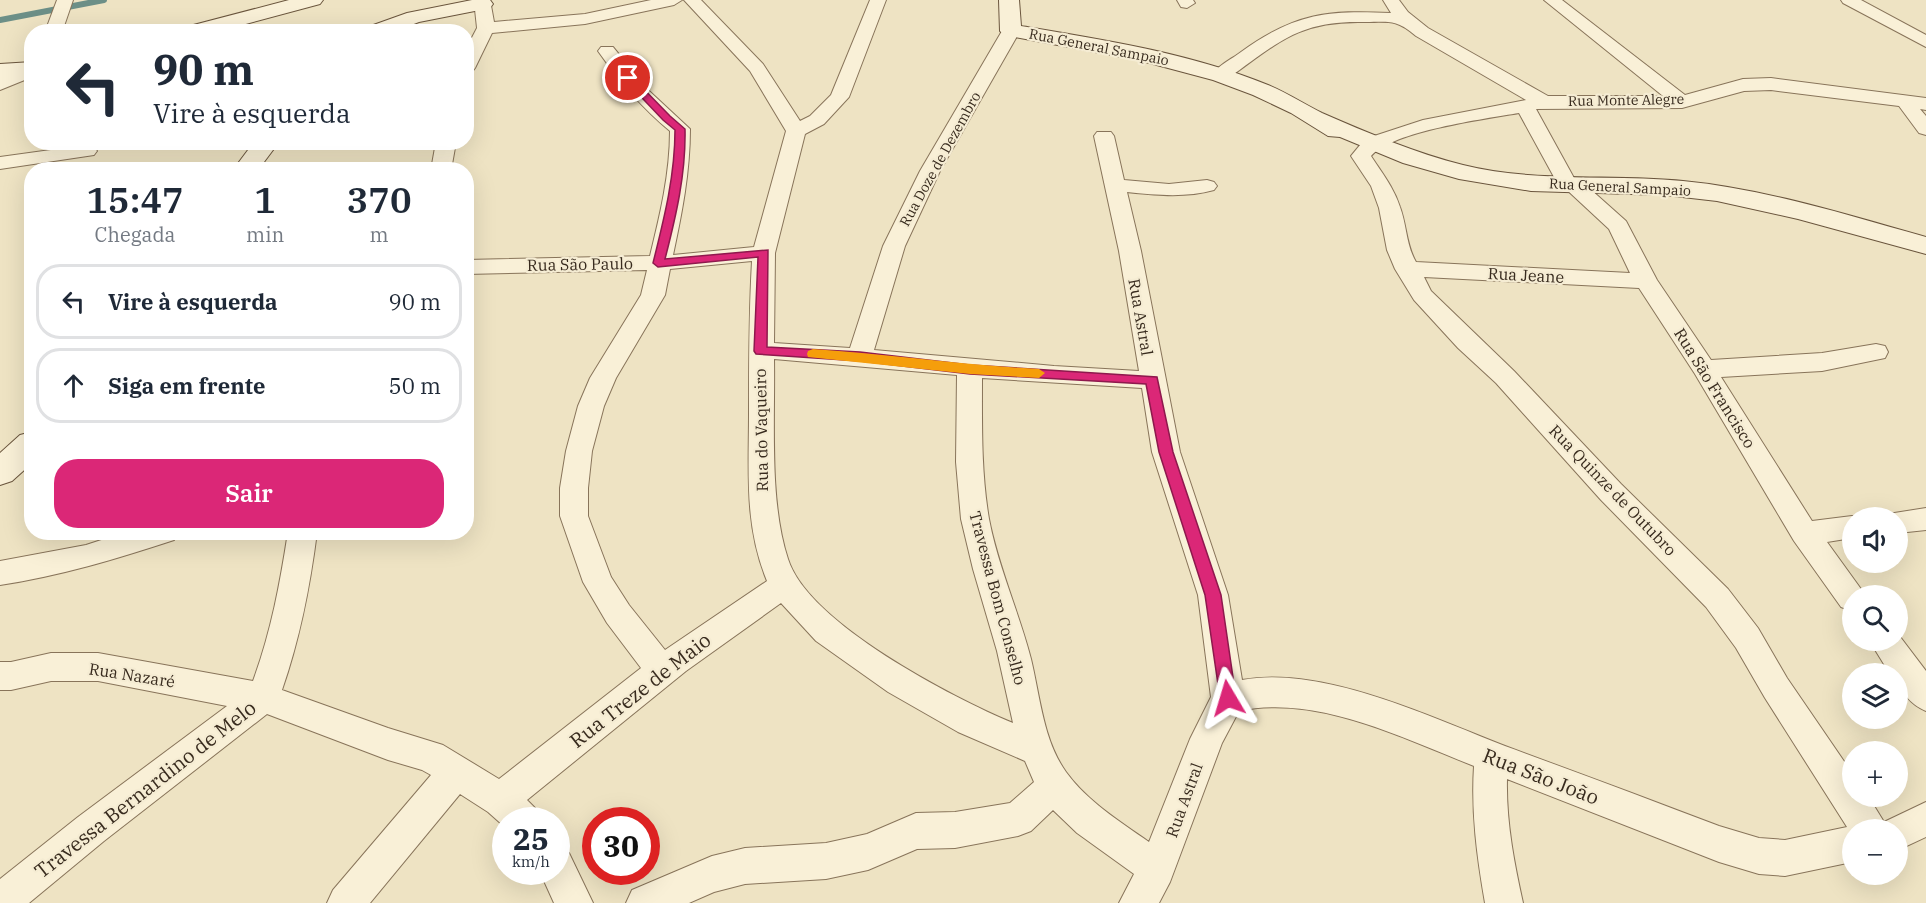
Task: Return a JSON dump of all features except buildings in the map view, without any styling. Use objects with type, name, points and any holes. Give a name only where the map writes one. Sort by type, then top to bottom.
[{"type":"street","points":[[220,24],[313,0]]},
{"type":"street","points":[[486,28],[585,19],[674,0]]},
{"type":"street","points":[[692,0],[757,68],[796,131],[817,120],[840,97],[878,0]]},
{"type":"street","points":[[1009,0],[1011,31]]},
{"type":"street","points":[[1331,0],[1347,18]]},
{"type":"street","name":"Rua Monte Alegre","points":[[1391,0],[1406,18],[1439,42],[1535,104],[1682,102],[1743,85],[1771,84],[1926,104]]},
{"type":"street","points":[[1552,0],[1682,102]]},
{"type":"street","points":[[1849,0],[1887,22],[1924,36]]},
{"type":"street","points":[[394,24],[414,17],[482,2],[486,28],[474,52]]},
{"type":"street","points":[[55,24],[62,6]]},
{"type":"street","points":[[1221,75],[1276,37],[1300,24],[1347,18],[1406,18]]},
{"type":"street","name":"Rua General Sampaio","points":[[1011,31],[1121,49],[1221,75],[1255,88],[1319,119],[1366,150],[1484,178],[1570,184],[1656,186],[1726,195],[1789,208],[1926,246]]},
{"type":"street","name":"Rua Doze de Dezembro","points":[[860,356],[894,246],[930,171],[1011,31]]},
{"type":"street","points":[[607,51],[637,88],[680,129],[680,154],[673,205],[658,263],[653,295],[603,378],[591,406],[579,451],[573,516],[598,582],[618,614],[663,671]]},
{"type":"street","points":[[0,70],[24,70]]},
{"type":"street","points":[[0,84],[24,74]]},
{"type":"street","points":[[1906,103],[1926,129]]},
{"type":"street","points":[[1366,150],[1430,124],[1535,104]]},
{"type":"street","name":"Rua São Francisco","points":[[1535,104],[1570,184],[1618,225],[1646,281],[1704,369],[1804,532],[1843,585]]},
{"type":"street","name":"Rua do Vaqueiro","points":[[796,131],[764,253],[760,351],[763,515],[773,560],[784,586],[827,632],[899,682],[970,721],[1037,750]]},
{"type":"street","name":"Rua Astral","points":[[1104,136],[1130,251],[1166,452],[1213,595],[1228,698],[1207,739],[1157,869],[1138,903]]},
{"type":"street","points":[[251,162],[261,150]]},
{"type":"street","name":"Rua Quinze de Outubro","points":[[1366,150],[1390,208],[1398,250],[1406,269],[1422,295],[1445,320],[1506,376],[1611,492],[1717,598],[1747,638],[1776,688],[1863,819]]},
{"type":"street","points":[[0,163],[87,151]]},
{"type":"street","points":[[1115,185],[1169,190],[1208,186]]},
{"type":"street","name":"Rua São Paulo","points":[[474,267],[658,263],[764,253]]},
{"type":"street","name":"Rua Jeane","points":[[1406,269],[1646,281]]},
{"type":"street","points":[[760,351],[860,356],[970,369],[1152,380]]},
{"type":"street","points":[[1704,369],[1822,362],[1876,352]]},
{"type":"street","name":"Travessa Bom Conselho","points":[[970,369],[967,457],[975,520],[1013,651],[1037,750],[1056,785],[1096,825],[1157,869]]},
{"type":"street","points":[[0,472],[24,451]]},
{"type":"street","points":[[1908,521],[1926,519]]},
{"type":"street","points":[[1804,532],[1842,528]]},
{"type":"street","points":[[0,573],[86,557],[139,540]]},
{"type":"street","points":[[263,698],[288,622],[302,540]]},
{"type":"street","name":"Rua Treze de Maio","points":[[514,807],[663,671],[745,609],[784,586]]},
{"type":"street","points":[[1892,651],[1926,696]]},
{"type":"street","name":"Rua Nazaré","points":[[0,676],[51,667],[98,667],[263,698],[388,744],[431,756],[457,771],[507,807]]},
{"type":"street","name":"Rua São João","points":[[1228,698],[1248,692],[1272,692],[1309,695],[1368,709],[1719,844],[1759,856],[1785,858],[1842,846]]},
{"type":"street","name":"Travessa Bernardino de Melo","points":[[0,903],[91,829],[263,698]]},
{"type":"street","points":[[1491,758],[1489,806],[1495,857],[1504,903]]},
{"type":"street","points":[[346,903],[457,771]]},
{"type":"street","points":[[645,903],[712,874],[745,866],[826,861],[868,852],[916,831],[955,830],[1018,819],[1056,785]]},
{"type":"street","points":[[1908,827],[1926,819]]},
{"type":"street","points":[[565,885],[574,903]]},
{"type":"waterway","points":[[0,20],[104,0]]},
{"type":"slow traffic","points":[[813,354],[860,356],[970,369],[1039,373]]},
{"type":"route","points":[[628,78],[666,118],[680,129],[680,154],[673,205],[658,263],[764,253],[760,351],[860,356],[970,369],[1152,380],[1166,452],[1200,549],[1213,595],[1228,698]]}]
